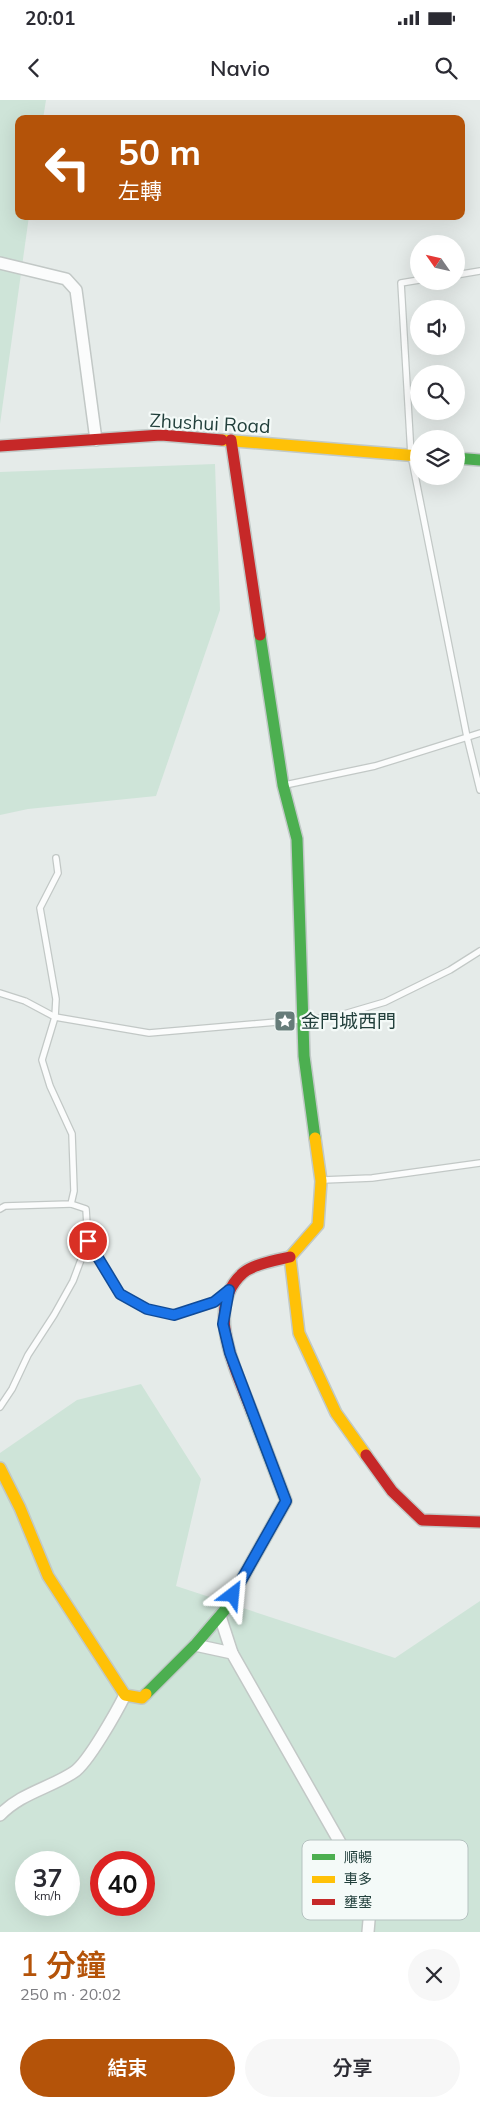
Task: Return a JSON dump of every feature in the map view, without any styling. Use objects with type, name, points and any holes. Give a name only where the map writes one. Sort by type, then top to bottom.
[{"type":"street","points":[[0,263],[66,279],[76,290],[96,440]]},
{"type":"street","name":"Zhushui Road","points":[[0,446],[161,435],[410,455]]},
{"type":"street","points":[[0,1468],[20,1508],[48,1576],[125,1694],[142,1698],[195,1645],[220,1616],[286,1501],[230,1353],[223,1324],[229,1290],[244,1272],[271,1261],[290,1257],[318,1225],[321,1180],[304,1056],[297,839],[283,785],[231,440]]},
{"type":"street","points":[[465,459],[480,460]]},
{"type":"street","points":[[290,1257],[299,1333],[341,1421],[392,1491],[422,1520],[480,1522]]},
{"type":"street","points":[[220,1616],[232,1653],[339,1840]]},
{"type":"street","points":[[195,1645],[232,1653]]},
{"type":"street","points":[[0,1815],[23,1797],[75,1772],[88,1759],[125,1694]]},
{"type":"lane","points":[[465,273],[480,271]]},
{"type":"lane","points":[[410,282],[401,283],[413,430]]},
{"type":"lane","points":[[421,485],[468,738],[480,790]]},
{"type":"lane","points":[[283,785],[375,766],[480,733]]},
{"type":"lane","points":[[56,858],[58,873],[40,908],[56,999],[56,1017],[42,1060],[50,1086],[72,1134],[74,1191],[71,1204]]},
{"type":"lane","points":[[0,994],[25,1001],[56,1017],[149,1033],[334,1017],[385,1002],[450,970],[480,951]]},
{"type":"lane","points":[[321,1180],[372,1178],[480,1163]]},
{"type":"lane","points":[[0,1209],[5,1206],[71,1204],[86,1209],[88,1241],[73,1281],[28,1355],[12,1389],[0,1407]]},
{"type":"lane","points":[[88,1241],[120,1294],[147,1309],[174,1315],[214,1302],[229,1290]]},
{"type":"green space","points":[[0,100],[46,100],[44,115],[15,115],[15,220],[28,220],[0,424]]},
{"type":"green space","points":[[215,464],[220,610],[156,796],[28,809],[0,815],[0,472]]},
{"type":"green space","points":[[141,1384],[201,1479],[176,1586],[395,1658],[480,1601],[480,1932],[0,1932],[0,1453],[77,1400]]},
{"type":"traffic: fast","points":[[465,459],[480,460]]},
{"type":"traffic: fast","points":[[260,635],[283,785],[297,839],[304,1056],[315,1138]]},
{"type":"traffic: fast","points":[[146,1694],[195,1645],[224,1611],[286,1501],[252,1412]]},
{"type":"traffic: slow","points":[[222,440],[410,455]]},
{"type":"traffic: slow","points":[[315,1138],[321,1181],[318,1225],[290,1257],[299,1333],[336,1413],[366,1455]]},
{"type":"traffic: slow","points":[[0,1468],[20,1508],[48,1576],[125,1695],[142,1698],[146,1694]]},
{"type":"traffic: jam","points":[[0,446],[161,435],[222,440]]},
{"type":"traffic: jam","points":[[231,440],[260,635]]},
{"type":"traffic: jam","points":[[252,1412],[232,1360],[227,1341],[224,1322],[225,1304],[231,1287],[247,1270],[290,1257]]},
{"type":"traffic: jam","points":[[366,1455],[392,1491],[422,1520],[480,1522]]},
{"type":"place","name":"金門城西門","points":[[285,1021]]},
{"type":"route","points":[[88,1241],[120,1294],[147,1309],[174,1315],[214,1302],[229,1290],[223,1324],[230,1353],[286,1501],[233,1595]]}]
